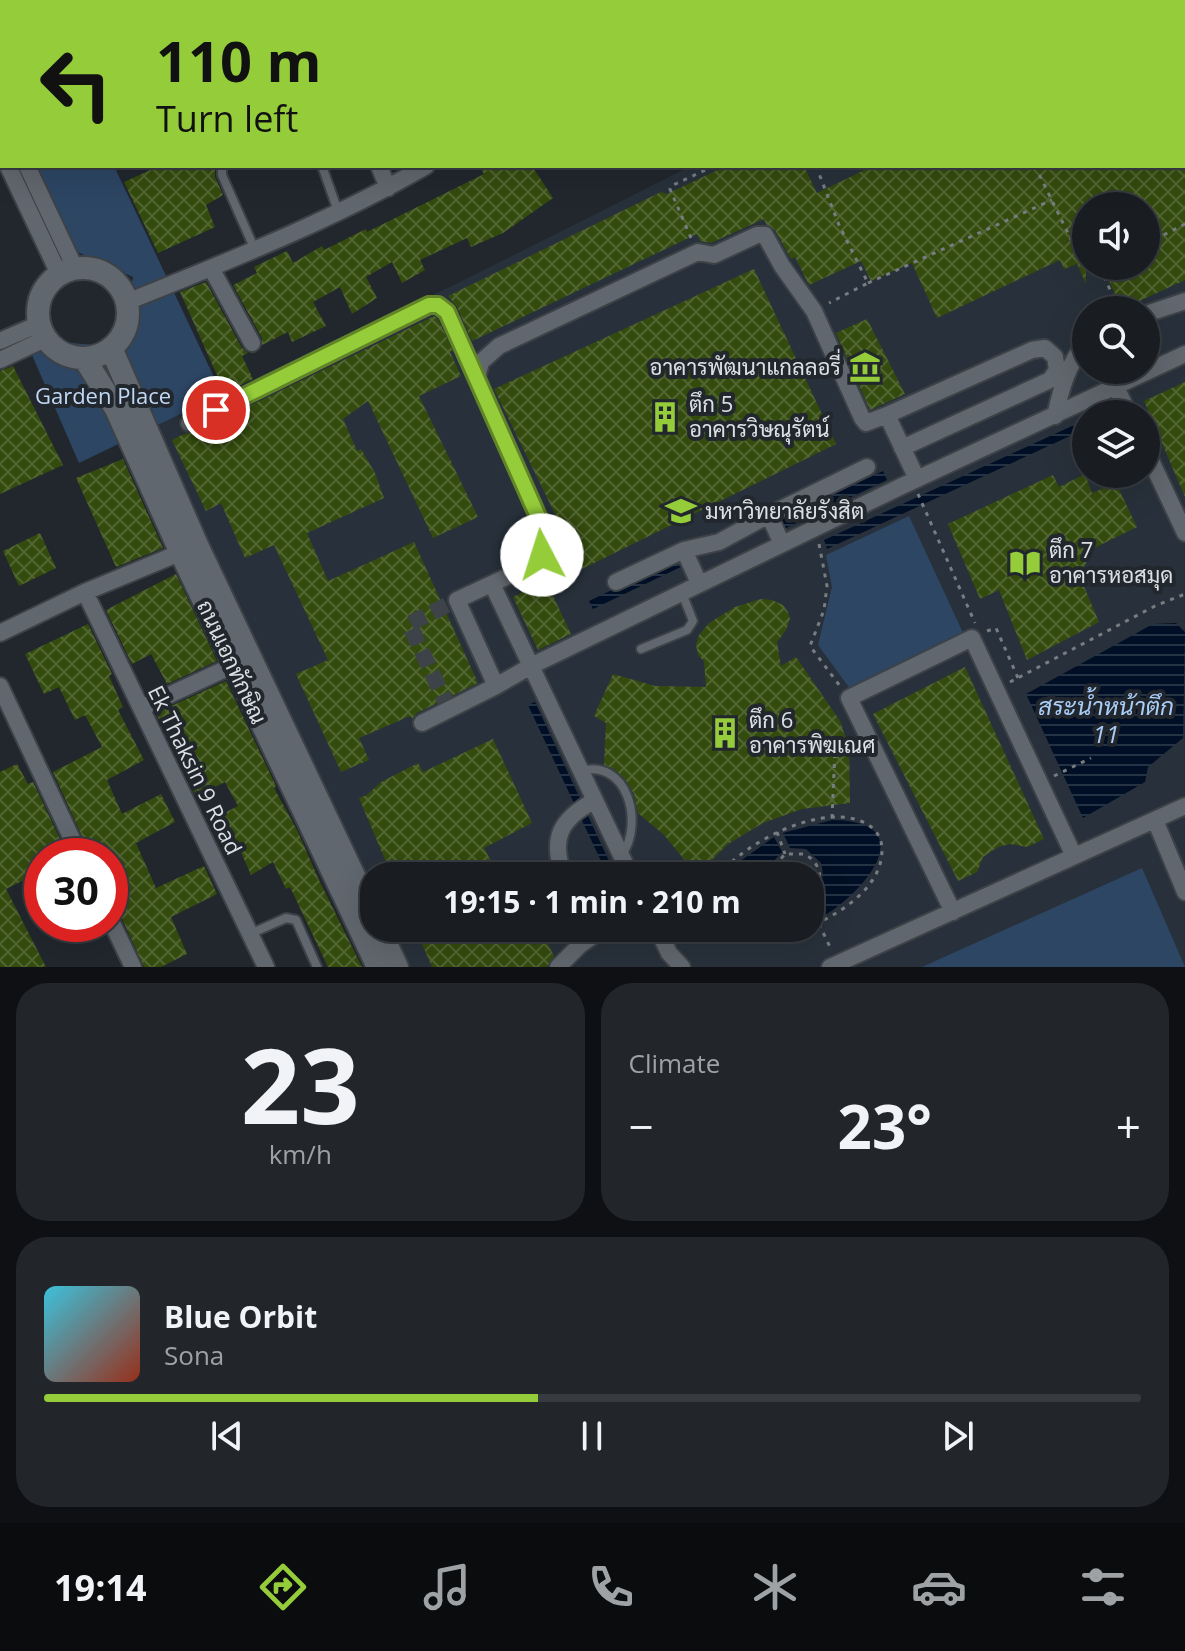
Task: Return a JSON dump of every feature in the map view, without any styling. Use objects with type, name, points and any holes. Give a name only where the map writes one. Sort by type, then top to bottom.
[{"type":"street","points":[[9,168],[67,271]]},
{"type":"street","points":[[28,168],[67,271]]},
{"type":"street","points":[[380,168],[388,188]]},
{"type":"street","points":[[127,302],[256,250],[388,188],[423,168]]},
{"type":"street","points":[[477,378],[481,362],[499,346],[698,252],[714,255],[757,235],[765,235],[782,266],[814,311],[866,423],[1032,350],[1045,348],[1055,357],[1057,370],[1050,380],[902,448]]},
{"type":"street","points":[[211,268],[252,343]]},
{"type":"street","points":[[97,269],[116,282],[127,302],[126,327],[111,348],[99,355],[84,358],[69,356],[55,348],[43,331],[42,295],[49,283],[67,271],[97,269]]},
{"type":"street","points":[[1160,309],[1185,301]]},
{"type":"street","points":[[189,423],[429,305],[438,305],[447,312],[544,530],[542,555],[534,564],[457,600],[496,686]]},
{"type":"street","points":[[0,341],[43,331]]},
{"type":"street","points":[[0,360],[43,331]]},
{"type":"street","name":"ถนนเอกทักษิณ","points":[[111,348],[234,665],[378,967]]},
{"type":"street","points":[[422,723],[699,583],[814,528],[918,487],[1055,416],[1185,354]]},
{"type":"street","name":"ถนนเอกทักษิณ","points":[[84,358],[116,409],[189,549],[360,890]]},
{"type":"street","points":[[1055,416],[1072,362]]},
{"type":"street","points":[[1116,387],[1122,400]]},
{"type":"street","points":[[887,415],[918,487]]},
{"type":"street","points":[[616,582],[684,550],[719,542],[867,467]]},
{"type":"street","points":[[1160,480],[1185,533]]},
{"type":"street","points":[[769,515],[782,544]]},
{"type":"street","points":[[0,633],[85,592],[189,549]]},
{"type":"street","points":[[684,550],[699,583]]},
{"type":"street","points":[[492,584],[580,771],[585,805],[624,862]]},
{"type":"street","name":"Ek Thaksin 9 Road","points":[[85,592],[266,967]]},
{"type":"street","points":[[953,912],[849,698],[972,638],[1074,856]]},
{"type":"street","points":[[141,708],[234,665]]},
{"type":"street","points":[[0,686],[72,838]]},
{"type":"street","points":[[560,862],[557,852],[559,834],[563,825],[585,805]]},
{"type":"street","points":[[835,966],[1185,806]]},
{"type":"street","points":[[1155,820],[1185,892]]},
{"type":"street","points":[[121,942],[133,967]]},
{"type":"street","points":[[385,942],[397,967]]},
{"type":"street","points":[[558,967],[584,942]]},
{"type":"street","points":[[664,942],[682,967]]},
{"type":"lane","points":[[222,168],[222,175],[256,250]]},
{"type":"lane","points":[[323,168],[338,211]]},
{"type":"lane","points":[[641,649],[687,630],[693,621],[681,592]]},
{"type":"lane","points":[[580,771],[591,768],[606,770],[616,777],[624,789],[633,829],[621,855]]},
{"type":"lane","points":[[250,934],[286,918],[296,920],[317,967]]},
{"type":"path","points":[[698,252],[670,189],[710,168]]},
{"type":"path","points":[[817,168],[839,225],[868,283]]},
{"type":"path","points":[[1036,168],[1072,241]]},
{"type":"path","points":[[814,311],[868,283],[1052,200]]},
{"type":"path","points":[[1160,237],[1185,224]]},
{"type":"path","points":[[918,487],[976,624]]},
{"type":"path","points":[[814,528],[827,586],[824,610],[810,646],[849,698]]},
{"type":"path","points":[[996,689],[1155,606],[1185,594]]},
{"type":"path","points":[[980,634],[996,628],[1018,678]]},
{"type":"path","points":[[832,818],[835,749],[868,735]]},
{"type":"path","points":[[1040,782],[1091,758]]},
{"type":"path","points":[[690,862],[729,862],[777,832],[832,818],[857,820],[871,826],[880,836],[881,860],[873,879],[843,910],[824,920]]},
{"type":"path","points":[[777,832],[785,854]]},
{"type":"path","points":[[778,862],[785,854]]},
{"type":"path","points":[[785,854],[805,854],[814,862]]},
{"type":"path","points":[[824,936],[835,966]]},
{"type":"shaded area","name":"มหาวิทยาลัยรังสิต","points":[[687,168],[1185,168],[1185,967],[380,967],[369,942],[824,942],[824,862],[360,862],[360,920],[151,428],[458,283]]},
{"type":"green space","name":"Garden Place","points":[[32,168],[115,168],[222,394],[79,463],[25,339],[118,347],[133,277],[71,249]]},
{"type":"green space","points":[[909,516],[964,635],[851,690],[818,645],[832,587],[826,555]]},
{"type":"green space","points":[[1142,868],[1185,967],[922,967]]},
{"type":"water","points":[[1072,426],[1072,435],[827,549],[824,540]]},
{"type":"water","points":[[883,471],[887,480],[784,529],[780,520]]},
{"type":"water","points":[[681,557],[685,565],[593,609],[589,601]]},
{"type":"water","name":"สระน้ำหน้าตึก 11","points":[[1176,623],[1185,632],[1183,738],[1148,767],[1145,782],[1083,818],[1026,694],[1153,624]]},
{"type":"water","points":[[535,702],[609,862],[601,862],[528,705]]},
{"type":"water","points":[[832,820],[861,824],[877,834],[880,848],[875,864],[863,882],[847,899],[824,915],[824,862],[806,849],[790,848],[783,833]]},
{"type":"water","points":[[774,837],[782,852],[773,862],[739,862]]},
{"type":"building","points":[[155,168],[215,168],[215,177],[223,195],[206,205],[215,227],[158,253],[124,182]]},
{"type":"building","points":[[480,168],[533,168],[553,198],[503,233],[471,247],[467,238],[420,260],[425,270],[402,283],[392,262],[366,277],[377,298],[352,314],[340,287],[313,302],[326,326],[292,342],[288,332],[262,345],[262,338],[233,285],[257,273],[254,267],[287,251],[293,263],[322,246],[324,250],[366,229],[367,232],[484,174]]},
{"type":"building","points":[[722,168],[805,168],[817,193],[869,168],[1185,168],[1185,280],[1150,296],[1116,296],[1109,280],[1160,280],[1160,192],[1072,192],[1072,266],[1064,269],[1060,260],[937,318],[912,263],[871,281],[861,261],[809,285],[795,257],[791,259],[775,230],[764,219],[711,243],[700,241],[697,234],[472,341],[457,307],[448,296],[661,192],[667,194]]},
{"type":"building","name":"ตึก 5 อาคารวิษณุรัตน์","points":[[754,269],[836,444],[582,569],[494,389]]},
{"type":"building","name":"Garden Place","points":[[206,282],[242,348],[248,353],[242,356],[253,379],[225,393],[180,292]]},
{"type":"building","points":[[434,316],[453,351],[450,352],[461,376],[419,396],[478,517],[433,538],[368,401],[343,419],[357,451],[361,449],[375,473],[384,498],[307,533],[328,581],[414,542],[478,683],[417,713],[412,719],[410,716],[359,738],[369,760],[341,772],[296,674],[328,660],[274,545],[245,558],[221,503],[206,511],[172,440],[186,433],[194,433]]},
{"type":"building","name":"อาคารพัฒนาแกลลอรี่","points":[[867,319],[905,394],[870,410],[836,333]]},
{"type":"building","points":[[13,366],[63,465],[0,494],[0,371]]},
{"type":"building","points":[[1185,382],[1185,497],[1160,438],[1160,400],[1146,400]]},
{"type":"building","points":[[123,459],[163,548],[116,567],[76,478]]},
{"type":"building","name":"ตึก 7 อาคารหอสมุด","points":[[1053,475],[1059,487],[1072,480],[1072,488],[1090,488],[1092,493],[1104,488],[1118,488],[1137,527],[1092,549],[1080,577],[1099,622],[1027,660],[999,590],[980,599],[948,524]]},
{"type":"building","points":[[40,533],[56,568],[19,586],[3,551]]},
{"type":"building","points":[[176,574],[217,661],[167,684],[151,654],[132,664],[106,610]]},
{"type":"building","points":[[546,581],[571,634],[538,650],[513,597]]},
{"type":"building","name":"ตึก 6 อาคารพิฆเณศ","points":[[761,599],[772,600],[783,605],[788,612],[790,619],[786,630],[777,642],[781,666],[796,657],[840,721],[849,748],[850,803],[802,809],[763,823],[728,844],[710,862],[686,862],[664,835],[638,813],[634,794],[625,779],[604,765],[606,723],[594,716],[613,674],[655,686],[706,687],[704,661],[698,655],[696,645],[699,635],[709,623],[735,607]]},
{"type":"building","points":[[88,624],[112,674],[109,676],[123,707],[118,710],[144,760],[107,780],[122,814],[161,794],[175,822],[136,843],[156,888],[204,866],[217,894],[171,917],[187,954],[161,967],[144,967],[128,932],[128,838],[83,838],[53,772],[102,747],[85,715],[75,720],[59,687],[44,694],[25,654]]},
{"type":"building","points":[[965,667],[1044,839],[1027,847],[1010,844],[998,847],[983,857],[977,872],[958,881],[873,714]]},
{"type":"building","points":[[226,681],[276,786],[274,788],[362,967],[328,967],[290,887],[286,889],[273,862],[251,875],[232,832],[217,839],[208,821],[238,806],[225,782],[196,797],[156,713]]},
{"type":"building","points":[[493,739],[532,823],[484,848],[492,862],[386,862],[359,798],[381,782],[418,763],[423,772]]},
{"type":"building","points":[[17,764],[28,784],[33,782],[59,838],[24,838],[24,880],[6,889],[24,924],[24,942],[33,942],[46,967],[0,967],[0,772]]},
{"type":"building","points":[[421,942],[532,942],[534,945],[547,942],[554,956],[547,967],[432,967]]},
{"type":"tunnel","points":[[449,709],[409,624],[457,600]]},
{"type":"place","name":"อาคารพัฒนาแกลลอรี่","points":[[865,367]]},
{"type":"place","name":"ตึก 5 อาคารวิษณุรัตน์","points":[[665,417]]},
{"type":"place","name":"มหาวิทยาลัยรังสิต","points":[[681,511]]},
{"type":"place","name":"ตึก 7 อาคารหอสมุด","points":[[1025,563]]},
{"type":"place","name":"ตึก 6 อาคารพิฆเณศ","points":[[725,733]]},
{"type":"route","points":[[216,410],[429,305],[438,305],[447,312],[544,530],[542,555]]}]
